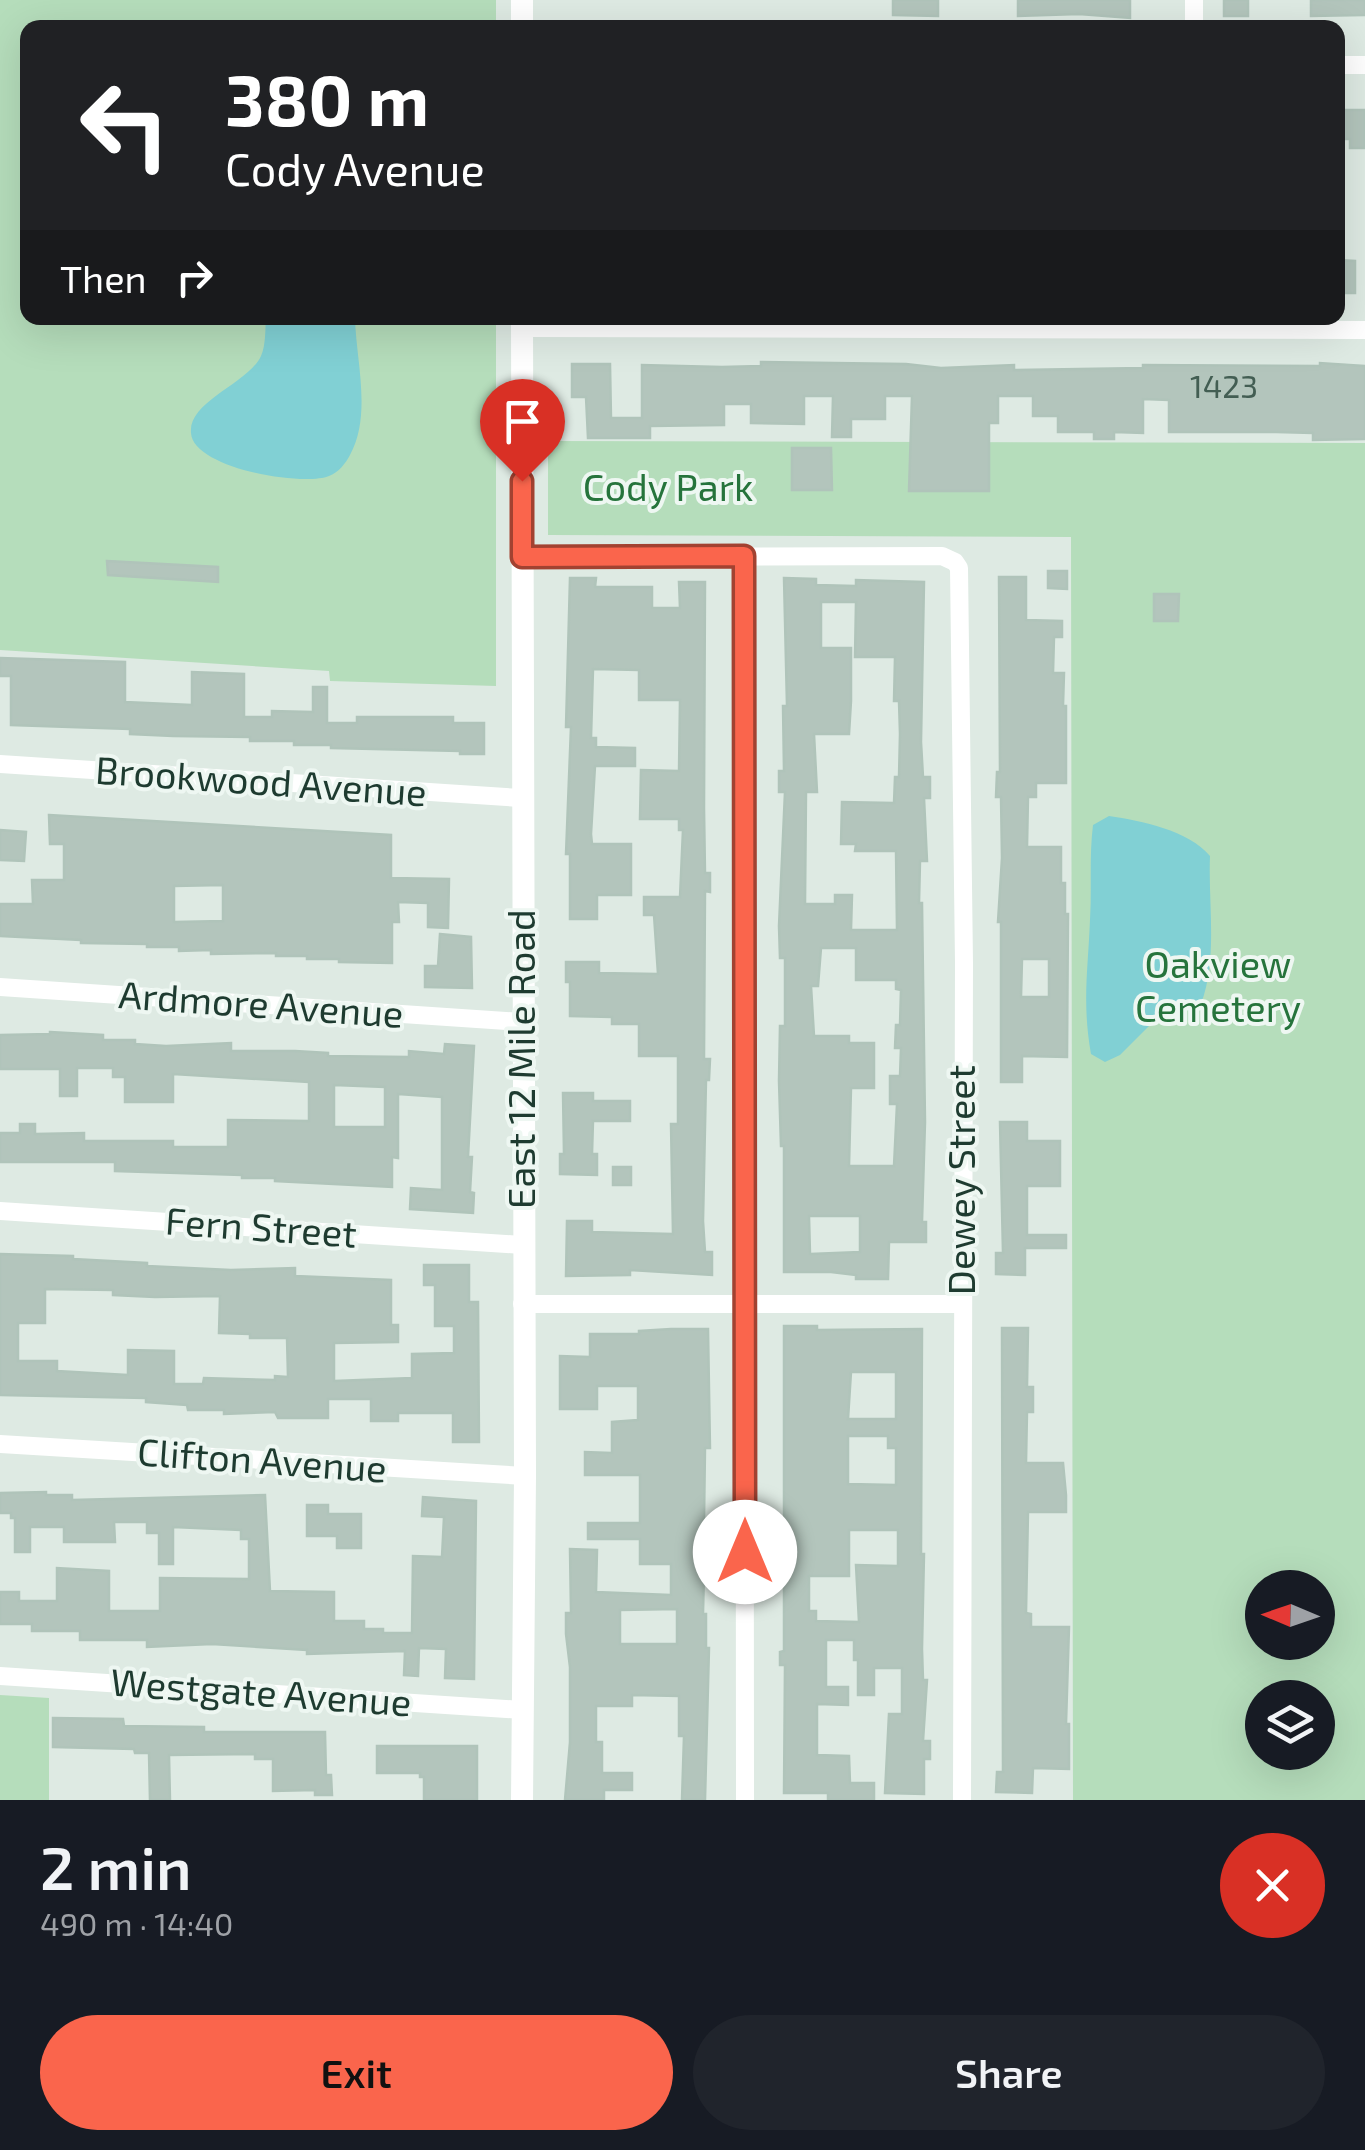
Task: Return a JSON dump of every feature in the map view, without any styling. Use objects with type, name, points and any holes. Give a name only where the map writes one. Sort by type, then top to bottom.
[{"type":"main road","name":"East 12 Mile Road","points":[[522,325],[522,1800]]},
{"type":"street","points":[[1241,325],[1365,330]]},
{"type":"street","points":[[522,557],[744,556],[745,1800]]},
{"type":"street","name":"Dewey Street","points":[[744,556],[942,556],[955,562],[961,574],[962,1800]]},
{"type":"street","name":"Brookwood Avenue","points":[[0,764],[521,798]]},
{"type":"street","name":"Ardmore Avenue","points":[[0,987],[522,1022]]},
{"type":"street","name":"Fern Street","points":[[0,1211],[522,1245]]},
{"type":"street","points":[[522,1304],[962,1304]]},
{"type":"street","name":"Clifton Avenue","points":[[0,1444],[524,1476]]},
{"type":"street","name":"Westgate Avenue","points":[[0,1676],[522,1710]]},
{"type":"green space","points":[[0,0],[496,0],[496,20],[20,20],[20,325],[496,325],[496,686],[330,681],[329,671],[0,650]]},
{"type":"green space","name":"Oakview Cemetery","points":[[548,441],[1365,443],[1365,1800],[1073,1800],[1071,537],[548,535]]},
{"type":"green space","points":[[0,1695],[49,1698],[49,1800],[0,1800]]},
{"type":"water","points":[[266,325],[356,325],[360,423],[348,458],[329,476],[296,479],[251,472],[228,465],[196,445],[191,433],[199,411],[254,366],[265,342]]},
{"type":"water","points":[[1109,816],[1177,833],[1210,856],[1211,931],[1209,969],[1201,1004],[1149,1026],[1120,1055],[1105,1062],[1091,1054],[1086,987],[1093,825]]},
{"type":"building","points":[[893,0],[938,0],[938,16],[893,15]]},
{"type":"building","points":[[1018,0],[1130,0],[1130,18],[1079,14],[1018,16]]},
{"type":"building","points":[[1224,0],[1248,0],[1248,16],[1224,16]]},
{"type":"building","points":[[1311,0],[1365,0],[1365,15],[1311,16]]},
{"type":"building","points":[[1345,110],[1365,110],[1365,148],[1350,148],[1350,139],[1345,139]]},
{"type":"building","points":[[1345,260],[1355,261],[1355,293],[1345,293]]},
{"type":"building","points":[[761,362],[941,368],[1014,365],[1014,370],[1143,365],[1365,366],[1365,439],[1313,440],[1313,433],[1169,432],[1169,400],[1143,399],[1143,433],[1114,432],[1114,439],[1094,439],[1094,432],[1058,432],[1058,416],[1033,416],[1033,396],[998,396],[998,423],[989,423],[989,491],[909,491],[912,396],[885,396],[885,419],[851,419],[851,437],[832,437],[833,396],[804,396],[804,424],[751,423],[751,404],[724,404],[724,425],[650,426],[650,438],[588,438],[586,397],[572,397],[572,364],[610,364],[611,418],[642,418],[642,365],[722,367],[761,366]]},
{"type":"building","points":[[792,448],[831,448],[832,490],[792,490]]},
{"type":"building","points":[[107,561],[218,567],[218,582],[108,575]]},
{"type":"building","points":[[1048,571],[1067,571],[1067,589],[1048,588]]},
{"type":"building","points":[[999,577],[1026,577],[1026,620],[1062,621],[1062,637],[1054,637],[1053,673],[1064,673],[1066,783],[1036,783],[1036,797],[1028,797],[1027,847],[1061,847],[1061,883],[1065,883],[1068,914],[1067,1057],[1022,1056],[1022,1082],[1001,1082],[1001,797],[996,797],[1000,772]],"holes":[[[1022,959],[1049,959],[1049,997],[1021,997]]]},
{"type":"building","points":[[570,578],[596,578],[595,587],[652,587],[652,608],[680,608],[679,582],[705,582],[705,873],[710,873],[710,892],[705,891],[704,1059],[710,1059],[706,1080],[703,1221],[705,1252],[712,1252],[712,1275],[630,1270],[630,1275],[566,1276],[567,1221],[592,1221],[592,1232],[673,1234],[671,1124],[678,1124],[678,1056],[639,1056],[639,1024],[612,1024],[612,1017],[570,1016],[566,962],[599,962],[599,973],[658,974],[654,915],[644,915],[644,897],[680,897],[683,830],[679,830],[679,819],[640,819],[641,770],[679,771],[680,700],[639,700],[639,670],[593,669],[591,738],[596,738],[596,747],[635,748],[635,766],[595,766],[592,844],[631,844],[631,895],[597,895],[597,919],[570,919],[570,854],[566,854],[571,727],[566,727]]},
{"type":"building","points":[[784,578],[816,579],[816,585],[856,586],[856,580],[924,582],[921,742],[923,777],[930,777],[930,798],[924,798],[927,861],[920,861],[919,903],[925,1122],[922,1222],[926,1222],[926,1242],[889,1242],[888,1279],[856,1279],[856,1275],[831,1272],[784,1272],[784,1146],[779,1081],[780,1026],[785,1026],[785,958],[780,958],[779,926],[785,792],[779,792],[779,771],[784,771],[783,706],[787,706]],"holes":[[[821,602],[856,602],[855,657],[895,657],[894,701],[899,701],[900,734],[894,803],[842,802],[841,844],[856,844],[855,851],[896,851],[897,930],[851,930],[852,895],[835,895],[835,904],[805,904],[806,792],[817,792],[814,734],[849,734],[851,701],[851,648],[821,648]],[[821,948],[856,948],[856,980],[896,980],[896,989],[901,990],[895,1048],[901,1048],[900,1076],[890,1076],[890,1104],[897,1104],[894,1166],[849,1166],[851,1088],[874,1088],[874,1043],[849,1043],[849,1036],[814,1036],[811,986],[818,986]],[[809,1216],[860,1216],[860,1252],[810,1254]]]},
{"type":"building","points":[[1154,594],[1179,594],[1178,621],[1154,621]]},
{"type":"building","points":[[0,658],[125,662],[125,702],[192,705],[192,672],[244,674],[244,717],[272,717],[272,711],[313,712],[313,687],[327,687],[327,723],[357,723],[357,717],[453,717],[453,723],[484,723],[484,754],[331,748],[294,745],[294,741],[250,741],[250,737],[130,734],[130,729],[11,725],[11,676],[0,676]]},
{"type":"building","points":[[49,815],[391,835],[391,878],[449,879],[448,928],[428,927],[428,903],[398,902],[399,922],[392,922],[392,963],[339,962],[276,953],[211,954],[211,950],[179,951],[179,947],[147,944],[0,936],[0,904],[33,904],[32,880],[64,880],[64,844],[50,844]],"holes":[[[223,885],[223,921],[174,922],[174,886]]]},
{"type":"building","points":[[0,830],[26,832],[24,861],[0,860]]},
{"type":"building","points":[[440,934],[471,937],[472,988],[425,987],[425,966],[438,966]]},
{"type":"building","points":[[0,1035],[103,1035],[103,1040],[135,1040],[135,1044],[166,1046],[231,1043],[231,1051],[295,1051],[328,1056],[409,1057],[409,1051],[444,1054],[445,1044],[474,1046],[468,1157],[472,1157],[473,1213],[410,1209],[411,1188],[442,1190],[442,1097],[398,1094],[398,1158],[392,1157],[392,1187],[275,1181],[242,1175],[115,1171],[115,1162],[0,1162],[0,1133],[20,1133],[20,1124],[35,1124],[35,1134],[84,1133],[84,1141],[173,1141],[173,1147],[228,1147],[228,1120],[309,1121],[309,1082],[173,1074],[173,1102],[125,1102],[125,1077],[113,1077],[113,1068],[77,1068],[77,1096],[60,1096],[60,1069],[0,1069]],"holes":[[[334,1085],[385,1087],[385,1127],[334,1127]]]},
{"type":"building","points":[[563,1093],[593,1093],[593,1101],[630,1101],[630,1121],[593,1121],[592,1154],[597,1154],[597,1175],[560,1174],[560,1154],[564,1154]]},
{"type":"building","points":[[1000,1122],[1027,1122],[1027,1141],[1060,1141],[1060,1186],[1027,1186],[1027,1235],[1066,1235],[1066,1248],[1025,1248],[1025,1275],[996,1274],[996,1253],[1003,1253]]},
{"type":"building","points":[[613,1167],[631,1167],[631,1185],[613,1185]]},
{"type":"building","points":[[0,1254],[73,1256],[147,1266],[231,1270],[295,1268],[295,1276],[391,1280],[391,1325],[398,1325],[398,1342],[334,1343],[334,1381],[412,1378],[412,1354],[454,1353],[454,1326],[435,1326],[435,1285],[424,1285],[424,1265],[469,1265],[469,1302],[478,1302],[479,1442],[453,1442],[453,1413],[398,1413],[398,1421],[371,1421],[371,1399],[328,1399],[328,1418],[278,1418],[275,1412],[224,1414],[224,1410],[188,1410],[187,1405],[146,1402],[146,1398],[0,1395]],"holes":[[[45,1289],[113,1290],[113,1295],[220,1296],[219,1333],[287,1338],[288,1377],[204,1378],[203,1384],[174,1384],[174,1351],[128,1350],[128,1375],[57,1371],[57,1361],[18,1361],[18,1323],[45,1323]]]},
{"type":"building","points":[[784,1326],[817,1326],[817,1330],[922,1329],[922,1649],[923,1680],[927,1680],[923,1741],[930,1741],[930,1759],[924,1759],[924,1794],[885,1793],[889,1714],[902,1714],[902,1668],[874,1668],[874,1695],[858,1695],[854,1640],[826,1640],[826,1687],[848,1687],[848,1705],[817,1704],[817,1755],[849,1756],[850,1783],[874,1783],[874,1800],[828,1800],[828,1793],[784,1793],[785,1665],[780,1665],[780,1652],[784,1651]],"holes":[[[851,1372],[896,1372],[896,1419],[848,1419]],[[848,1436],[888,1436],[888,1448],[896,1448],[896,1485],[848,1484]],[[849,1530],[898,1530],[898,1566],[856,1565],[859,1622],[816,1621],[816,1611],[809,1611],[809,1576],[849,1576]]]},
{"type":"building","points":[[1002,1328],[1028,1328],[1027,1387],[1033,1387],[1033,1412],[1027,1412],[1026,1463],[1063,1463],[1066,1495],[1066,1512],[1028,1512],[1026,1613],[1031,1614],[1031,1627],[1069,1627],[1069,1769],[1033,1768],[1032,1793],[996,1792],[997,1772],[1003,1772]]},
{"type":"building","points":[[708,1329],[710,1448],[705,1448],[704,1521],[714,1521],[714,1539],[705,1539],[703,1614],[709,1648],[705,1800],[682,1800],[684,1736],[679,1736],[679,1696],[632,1695],[632,1706],[596,1706],[596,1742],[602,1742],[602,1773],[632,1773],[632,1790],[604,1790],[604,1800],[565,1800],[570,1742],[566,1613],[571,1613],[570,1549],[597,1550],[596,1592],[671,1595],[671,1564],[640,1564],[640,1539],[588,1539],[588,1523],[640,1523],[640,1475],[585,1475],[585,1452],[612,1453],[612,1422],[638,1420],[638,1386],[597,1386],[597,1409],[560,1409],[560,1356],[590,1357],[590,1334]],"holes":[[[677,1609],[677,1644],[620,1644],[620,1610]]]},
{"type":"building","points":[[0,1493],[72,1495],[72,1500],[265,1495],[270,1591],[334,1592],[334,1621],[364,1621],[364,1629],[383,1629],[383,1633],[412,1633],[413,1556],[442,1557],[444,1517],[422,1516],[423,1497],[476,1501],[474,1679],[445,1678],[446,1649],[419,1648],[418,1676],[404,1675],[405,1651],[307,1654],[307,1650],[212,1644],[147,1647],[147,1640],[80,1640],[80,1631],[32,1631],[32,1624],[0,1624],[0,1592],[19,1592],[19,1601],[57,1601],[57,1568],[109,1571],[109,1611],[160,1611],[160,1578],[249,1579],[249,1539],[241,1539],[241,1530],[173,1527],[173,1564],[159,1564],[159,1533],[147,1533],[147,1522],[114,1522],[115,1542],[64,1542],[64,1527],[30,1527],[30,1552],[15,1552],[15,1518],[11,1518],[11,1513],[0,1513]]},
{"type":"building","points":[[307,1505],[328,1505],[328,1514],[361,1514],[361,1548],[337,1548],[337,1536],[307,1536]]},
{"type":"building","points":[[53,1718],[123,1719],[124,1726],[204,1727],[204,1732],[325,1732],[326,1775],[331,1775],[332,1795],[315,1795],[315,1790],[273,1791],[273,1759],[255,1759],[255,1754],[169,1755],[170,1800],[150,1800],[149,1753],[135,1753],[134,1749],[53,1747]]},
{"type":"building","points":[[377,1746],[477,1746],[477,1800],[424,1800],[424,1777],[420,1773],[377,1773]]},
{"type":"route","points":[[522,481],[522,557],[744,556],[745,1552]]},
{"type":"park label","name":"Cody Park","points":[[668,488]]}]
